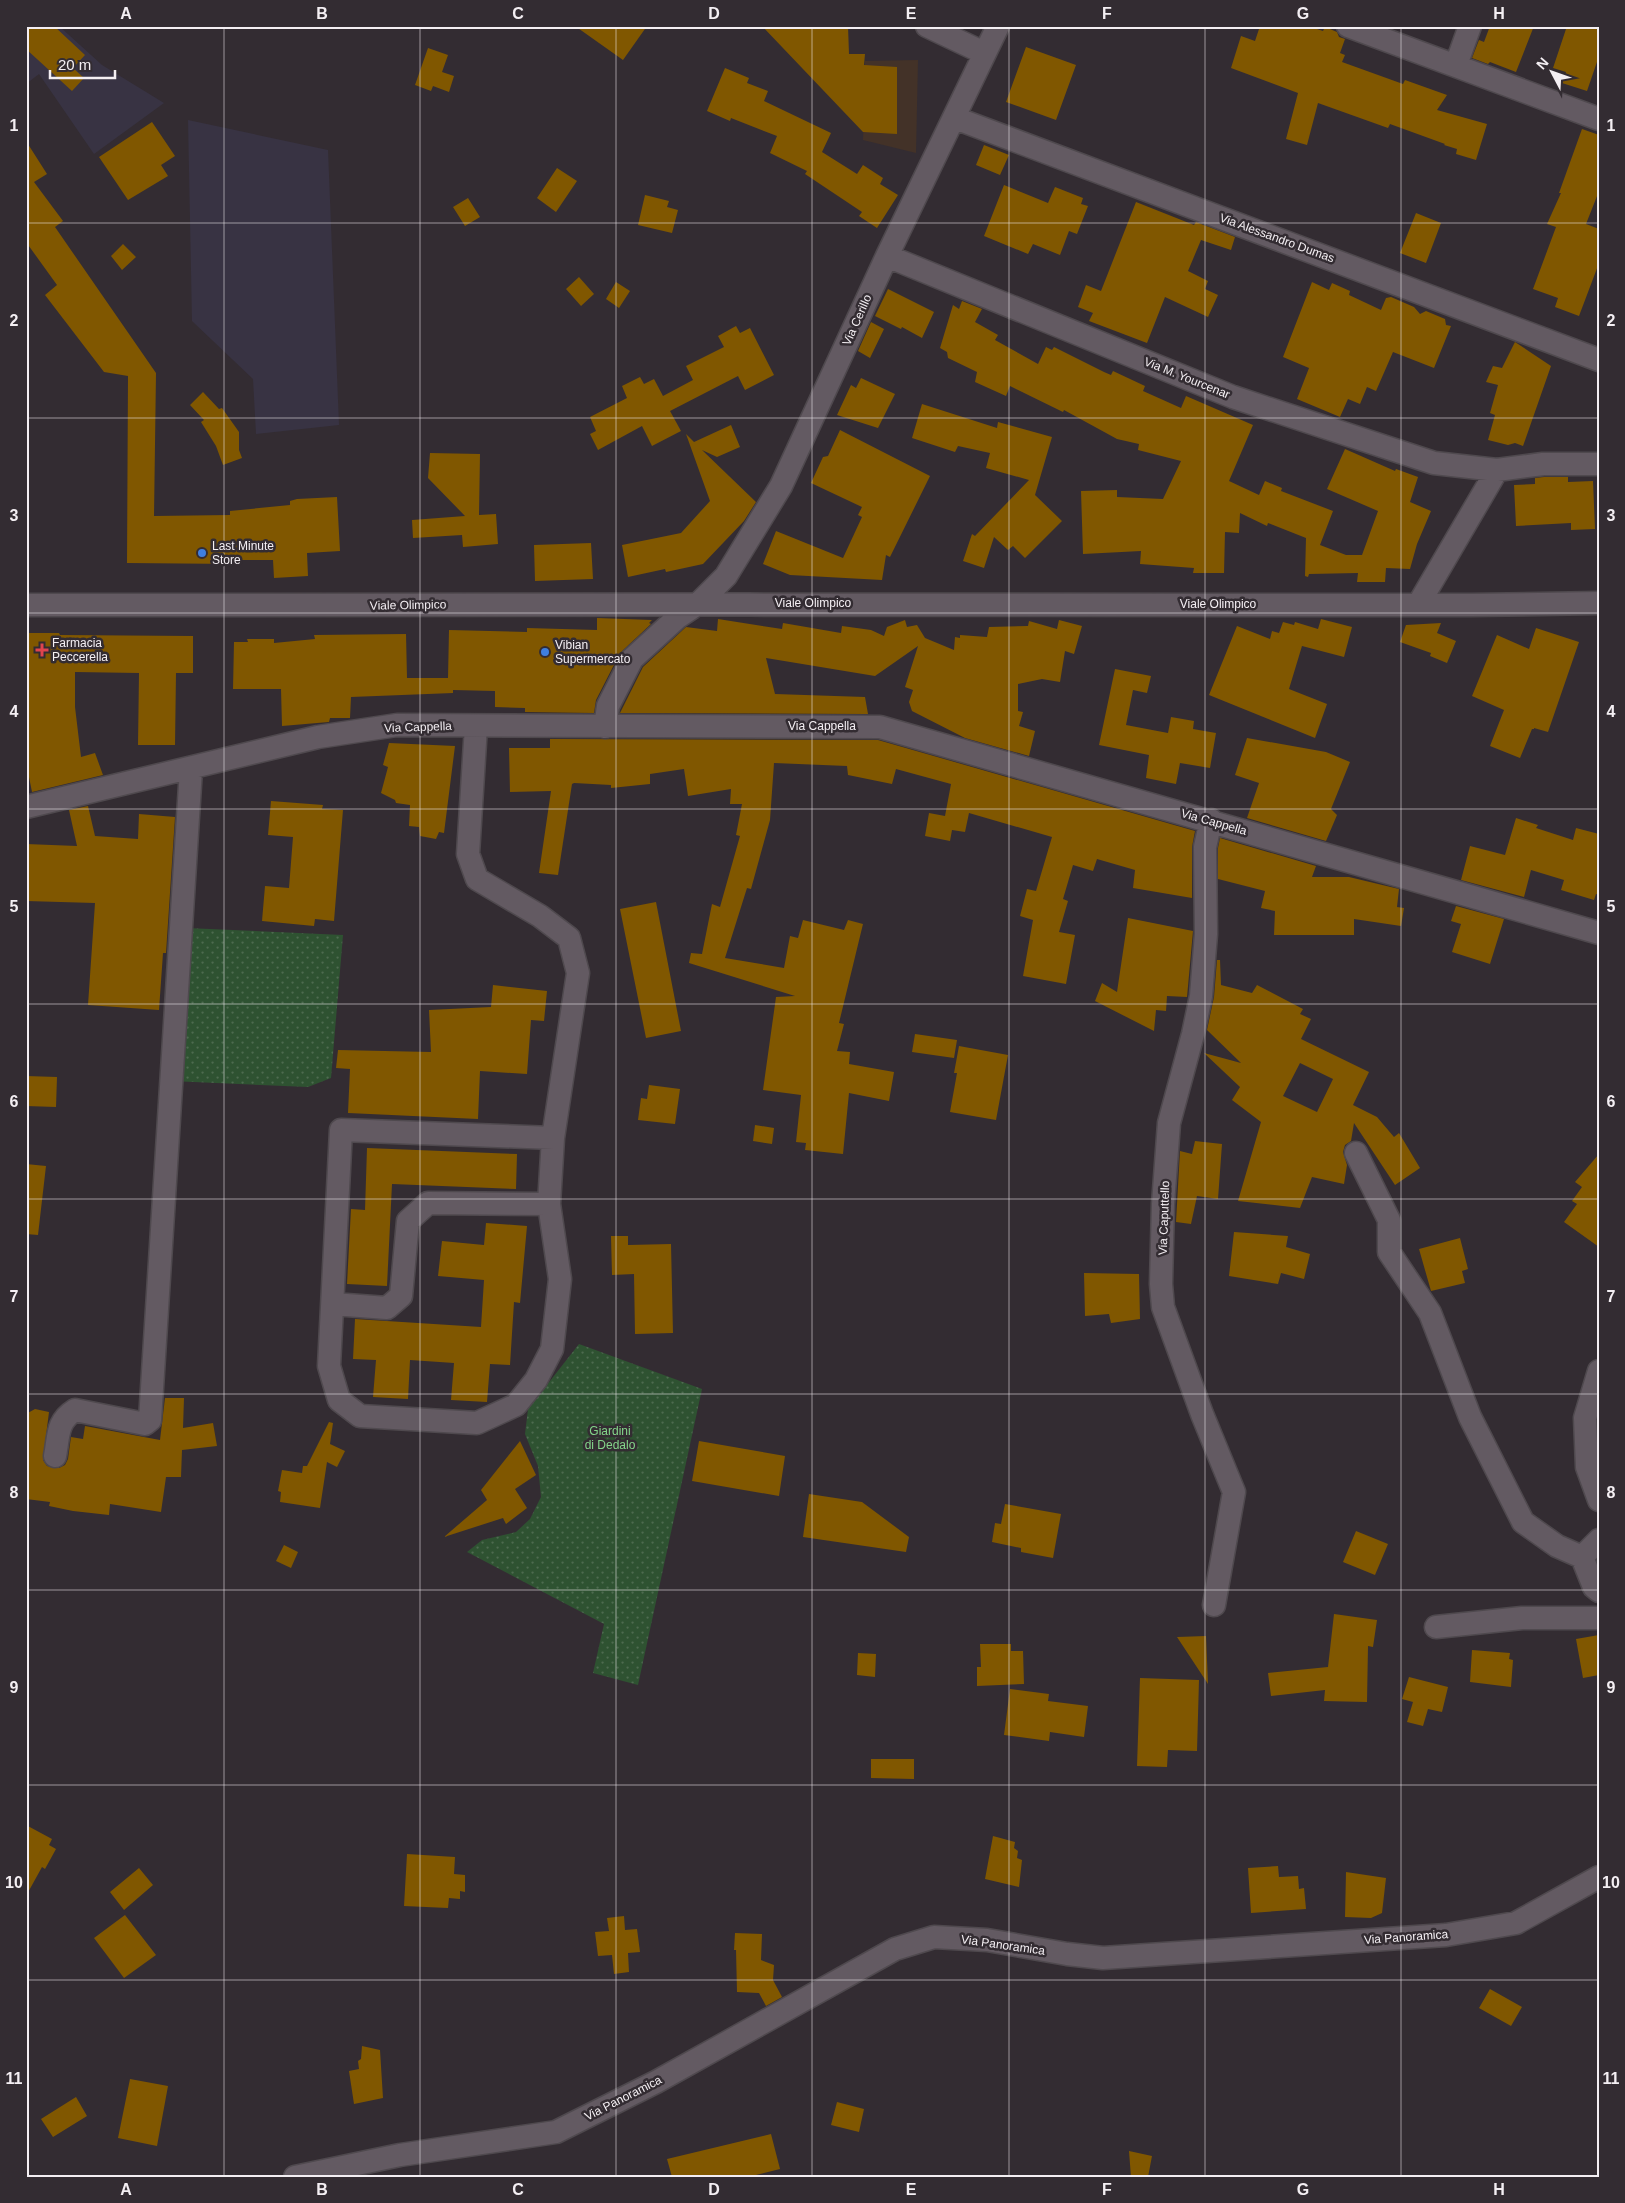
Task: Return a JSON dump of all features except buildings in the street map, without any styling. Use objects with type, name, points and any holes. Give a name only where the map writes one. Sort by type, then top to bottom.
[{"type":"street","points":[[927,26],[984,53]]},
{"type":"street","name":"Via Cerillo","points":[[605,727],[608,706],[632,660],[678,617],[699,603],[726,576],[782,486],[886,256],[955,118],[998,26]]},
{"type":"street","points":[[1348,26],[1599,120]]},
{"type":"street","points":[[1456,66],[1470,26]]},
{"type":"street","name":"Via Alessandro Dumas","points":[[955,118],[1599,360]]},
{"type":"street","name":"Via M. Yourcenar","points":[[886,256],[1233,397],[1434,463],[1497,470],[1543,464],[1599,464]]},
{"type":"street","points":[[1418,605],[1497,470]]},
{"type":"street","name":"Viale Olimpico","points":[[26,605],[308,606],[699,603],[1418,605],[1599,603]]},
{"type":"street","name":"Via Cappella","points":[[26,807],[318,737],[397,725],[605,727],[880,726],[1599,933]]},
{"type":"street","points":[[476,726],[468,854],[477,879],[540,916],[569,938],[578,973],[553,1138],[548,1204],[560,1279],[552,1349],[536,1380],[516,1405],[477,1423],[360,1416],[339,1400],[329,1366],[341,1130],[553,1138]]},
{"type":"street","points":[[55,1456],[61,1424],[66,1416],[76,1410],[145,1424],[150,1420],[191,768]]},
{"type":"street","name":"Via Caputtello","points":[[1211,820],[1204,847],[1206,934],[1201,996],[1193,1034],[1169,1123],[1163,1204],[1161,1284],[1163,1307],[1202,1414],[1234,1492],[1214,1605]]},
{"type":"street","points":[[1356,1153],[1389,1220],[1389,1252],[1430,1313],[1470,1417],[1523,1522],[1557,1546],[1582,1557],[1594,1587],[1599,1591]]},
{"type":"street","points":[[333,1304],[387,1308],[401,1296],[408,1221],[428,1203],[548,1204]]},
{"type":"street","points":[[1599,1371],[1585,1418],[1587,1467],[1599,1500]]},
{"type":"street","points":[[1582,1557],[1599,1540]]},
{"type":"street","points":[[1436,1627],[1522,1618],[1599,1618]]},
{"type":"street","name":"Via Panoramica","points":[[295,2177],[400,2155],[556,2132],[656,2082],[894,1949],[934,1937],[987,1940],[1067,1954],[1103,1958],[1446,1936],[1516,1923],[1599,1877]]},
{"type":"shaded area","points":[[26,26],[59,26],[102,65],[164,103],[94,154],[39,74],[26,84]]},
{"type":"shaded area","points":[[918,60],[916,153],[863,140],[865,61]]},
{"type":"shaded area","points":[[188,120],[328,150],[339,425],[256,434],[253,379],[192,321]]},
{"type":"green space","points":[[186,928],[343,935],[331,1078],[308,1087],[171,1081]]},
{"type":"green space","name":"Giardini di Dedalo","points":[[579,1344],[702,1389],[638,1685],[593,1673],[604,1624],[467,1552],[482,1540],[516,1532],[530,1519],[541,1497],[538,1466],[525,1434],[528,1409]]},
{"type":"place","name":"Last Minute Store","points":[[202,553]]},
{"type":"place","name":"Farmacia Peccerella","points":[[42,650]]},
{"type":"place","name":"Vibian Supermercato","points":[[545,652]]}]
